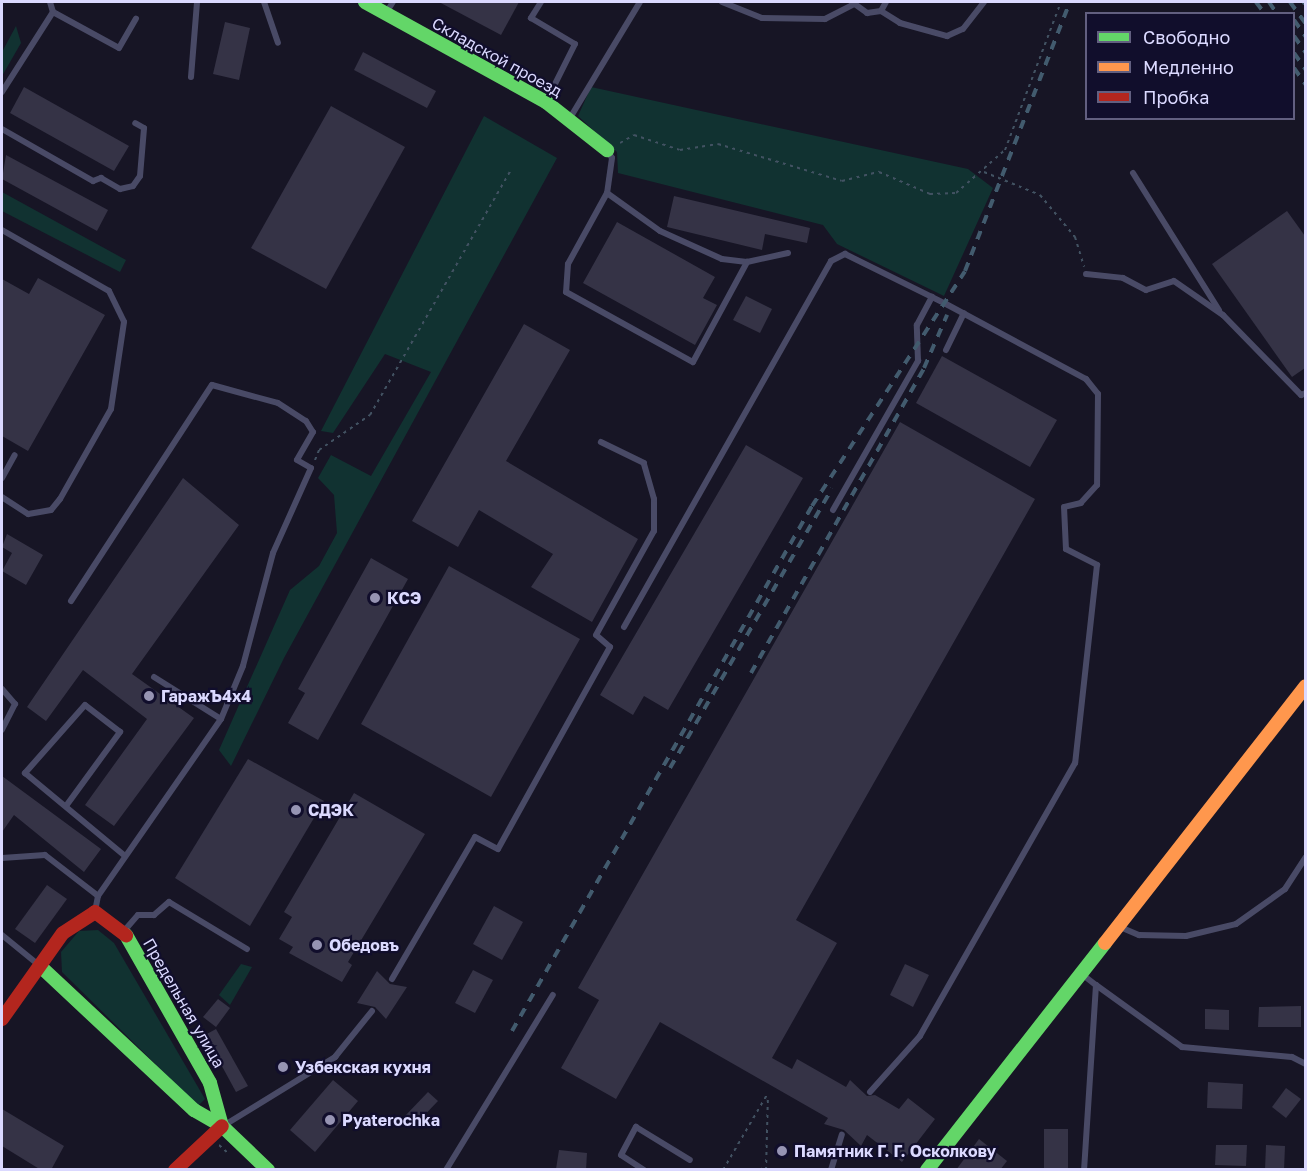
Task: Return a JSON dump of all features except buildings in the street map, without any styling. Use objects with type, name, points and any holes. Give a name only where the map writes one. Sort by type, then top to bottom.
[{"type":"street","name":"Складской проезд","points":[[365,2],[389,8],[546,102],[570,118],[607,150]]},
{"type":"street","points":[[927,1170],[1305,686]]},
{"type":"street","points":[[2,1019],[63,933],[95,912]]},
{"type":"street","name":"Предельная улица","points":[[95,912],[124,931],[210,1083],[222,1126]]},
{"type":"street","points":[[40,966],[194,1110],[222,1126],[268,1170]]},
{"type":"street","points":[[175,1170],[222,1126]]},
{"type":"lane","points":[[50,2],[53,12],[119,48],[136,19]]},
{"type":"lane","points":[[191,77],[197,2]]},
{"type":"lane","points":[[264,2],[278,44]]},
{"type":"lane","points":[[541,2],[531,18],[574,44],[546,102]]},
{"type":"lane","points":[[570,118],[640,2]]},
{"type":"lane","points":[[722,2],[762,18],[825,19],[853,3],[867,13],[881,11],[900,23],[947,36],[963,29],[984,2]]},
{"type":"lane","points":[[881,11],[886,2]]},
{"type":"lane","points":[[2,92],[53,12]]},
{"type":"lane","points":[[2,129],[93,181],[101,178],[120,189],[133,186],[140,176],[144,128],[135,123]]},
{"type":"lane","points":[[607,150],[612,158],[608,193],[568,264],[566,292],[693,362],[747,262]]},
{"type":"lane","points":[[1133,173],[1223,315]]},
{"type":"lane","points":[[608,193],[660,231],[722,259],[747,262],[788,253]]},
{"type":"lane","points":[[2,230],[109,291],[124,322],[111,408],[60,499],[51,510],[28,514],[2,497]]},
{"type":"lane","points":[[624,627],[831,261],[845,254],[932,297],[1086,379],[1098,394],[1097,485],[1081,503],[1064,507],[1066,549],[1096,566],[1075,763],[920,1036],[870,1092]]},
{"type":"lane","points":[[1086,274],[1123,278],[1146,290],[1174,281],[1223,315],[1301,395],[1305,393]]},
{"type":"lane","points":[[833,510],[918,361],[917,325],[932,297]]},
{"type":"lane","points":[[946,350],[964,314]]},
{"type":"lane","points":[[71,601],[212,385],[278,403],[306,421],[313,432],[297,460],[311,468],[273,553],[243,666],[221,719],[98,896],[95,912]]},
{"type":"lane","points":[[392,979],[476,837],[498,849],[610,647],[596,635],[654,531],[654,499],[644,463],[601,442]]},
{"type":"lane","points":[[2,478],[15,455]]},
{"type":"lane","points":[[154,677],[221,719]]},
{"type":"lane","points":[[2,689],[15,704],[2,730]]},
{"type":"lane","points":[[66,806],[120,732],[85,705],[25,773],[125,856]]},
{"type":"lane","points":[[2,858],[45,855],[98,896]]},
{"type":"lane","points":[[1119,927],[1139,935],[1186,936],[1236,924],[1285,889],[1305,857]]},
{"type":"lane","points":[[124,931],[138,915],[154,915],[170,902],[248,949]]},
{"type":"lane","points":[[2,935],[40,966]]},
{"type":"lane","points":[[1080,972],[1182,1047],[1292,1057],[1305,1064]]},
{"type":"lane","points":[[1084,1170],[1096,985]]},
{"type":"lane","points":[[446,1170],[553,995]]},
{"type":"lane","points":[[222,1126],[334,1057],[372,1011]]},
{"type":"lane","points":[[644,1170],[621,1155],[636,1127],[690,1160]]},
{"type":"lane","points":[[831,1170],[842,1135]]},
{"type":"path","points":[[607,150],[634,135],[680,150],[717,144],[842,181],[879,172],[930,194],[956,193],[984,172],[1005,150],[1061,2]]},
{"type":"path","points":[[311,468],[319,450],[370,415],[511,170]]},
{"type":"path","points":[[984,172],[1040,195],[1075,237],[1086,274]]},
{"type":"path","points":[[723,1170],[768,1094],[766,1168],[760,1170]]},
{"type":"path","points":[[206,1140],[232,1156]]},
{"type":"green space","points":[[16,26],[21,43],[2,76],[2,52]]},
{"type":"green space","points":[[591,87],[968,169],[993,188],[944,296],[837,244],[823,225],[618,173],[617,152],[578,116]]},
{"type":"green space","points":[[484,116],[557,158],[284,658],[231,766],[219,750],[290,590],[319,566],[337,533],[334,495],[318,478],[331,455],[371,476],[431,372],[385,354],[333,433],[321,431]]},
{"type":"green space","points":[[2,192],[126,260],[120,272],[2,211]]},
{"type":"green space","points":[[98,930],[114,943],[205,1099],[198,1106],[62,972],[61,952],[79,931]]},
{"type":"green space","points":[[241,964],[252,967],[230,1005],[219,995]]},
{"type":"railway","points":[[512,1031],[812,506],[965,271],[1070,2]]},
{"type":"railway","points":[[1256,2],[1264,12]]},
{"type":"railway","points":[[1269,2],[1276,12]]},
{"type":"railway","points":[[1290,2],[1306,24]]},
{"type":"railway","points":[[1295,21],[1306,37]]},
{"type":"railway","points":[[1295,37],[1306,53]]},
{"type":"railway","points":[[1295,54],[1306,70]]},
{"type":"railway","points":[[1295,69],[1306,85]]},
{"type":"railway","points":[[751,673],[924,368],[947,315]]},
{"type":"railway","points":[[670,768],[832,488]]},
{"type":"traffic: fast","points":[[365,2],[546,102],[607,150]]},
{"type":"traffic: fast","points":[[126,935],[210,1083],[222,1126]]},
{"type":"traffic: fast","points":[[927,1170],[1105,943]]},
{"type":"traffic: fast","points":[[40,966],[194,1110],[222,1126],[268,1170]]},
{"type":"traffic: slow","points":[[1105,943],[1306,686]]},
{"type":"traffic: jam","points":[[2,1019],[63,933],[95,912],[126,935]]},
{"type":"traffic: jam","points":[[175,1170],[222,1126]]},
{"type":"place","name":"КСЭ","points":[[375,598]]},
{"type":"place","name":"ГаражЪ4х4","points":[[149,696]]},
{"type":"place","name":"СДЭК","points":[[296,810]]},
{"type":"place","name":"Обедовъ","points":[[317,945]]},
{"type":"place","name":"Узбекская кухня","points":[[283,1067]]},
{"type":"place","name":"Pyaterochka","points":[[330,1120]]},
{"type":"place","name":"Памятник Г. Г. Осколкову","points":[[782,1151]]}]
